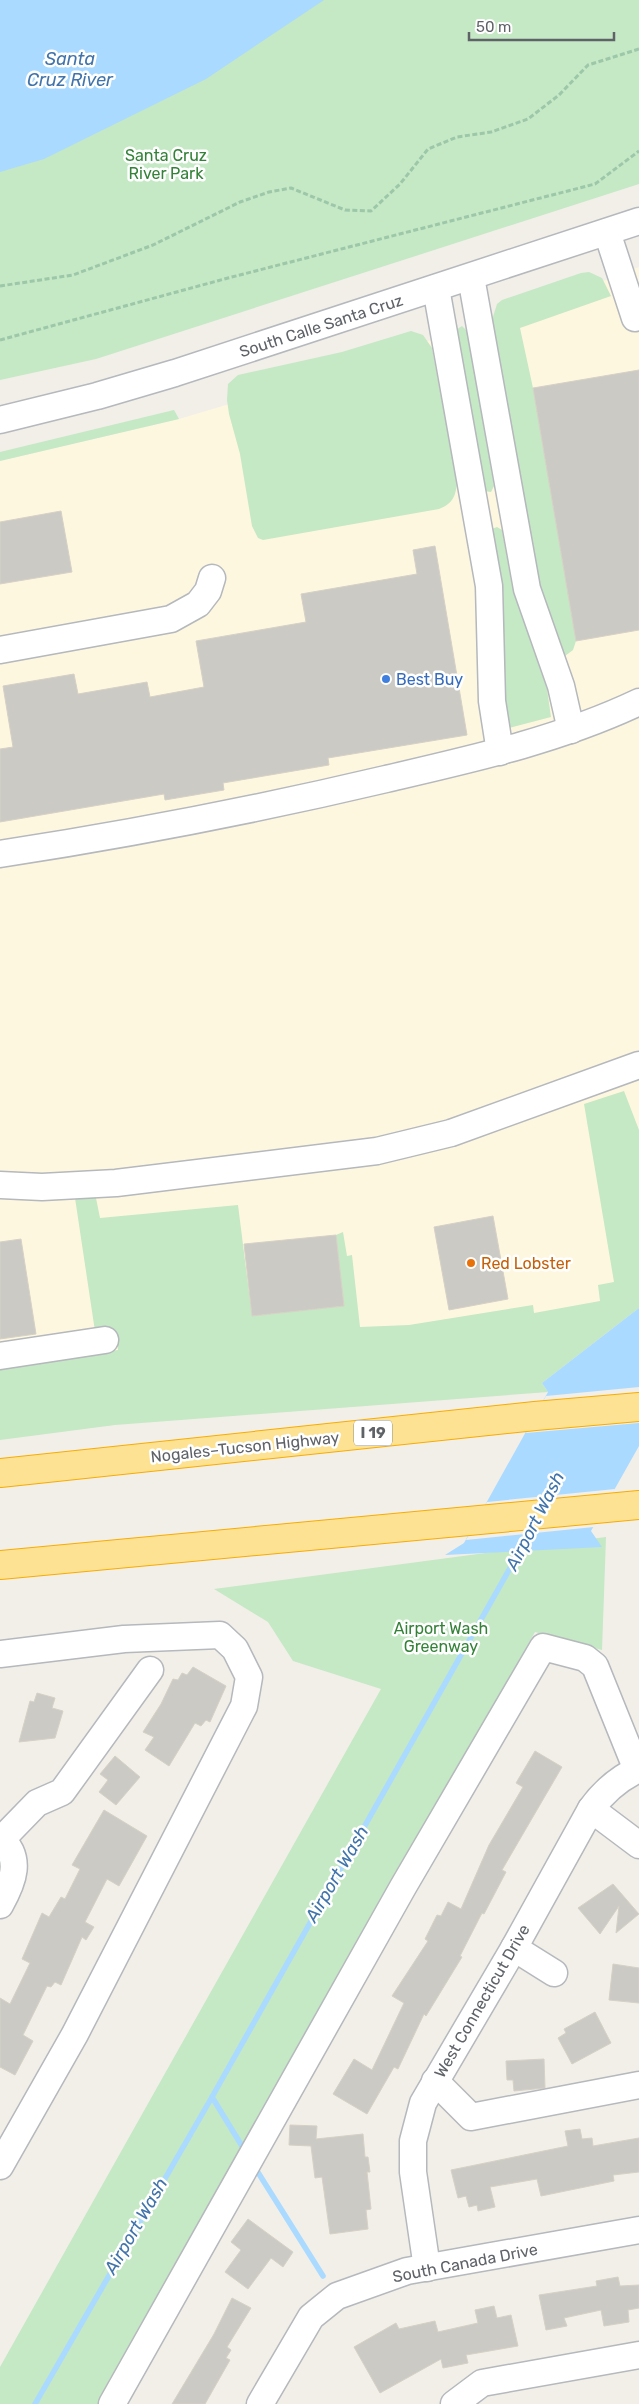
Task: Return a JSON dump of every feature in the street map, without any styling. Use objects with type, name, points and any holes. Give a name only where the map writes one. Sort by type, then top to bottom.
[{"type":"highway","name":"Nogales–Tucson Highway","points":[[0,1473],[535,1416],[639,1407]]},
{"type":"highway","points":[[0,1565],[639,1505]]},
{"type":"street","name":"South Calle Santa Cruz","points":[[0,420],[149,381],[639,221]]},
{"type":"street","points":[[607,232],[635,318]]},
{"type":"street","points":[[471,276],[527,589],[561,686],[571,730]]},
{"type":"street","points":[[436,288],[490,592],[492,701],[500,752]]},
{"type":"street","points":[[0,650],[171,619],[198,604],[208,592],[212,578]]},
{"type":"street","points":[[0,854],[223,815],[500,752],[571,730],[639,702]]},
{"type":"street","points":[[0,1185],[49,1186],[116,1183],[377,1152],[451,1132],[639,1065]]},
{"type":"street","points":[[0,1356],[105,1340]]},
{"type":"street","points":[[0,1654],[124,1639],[220,1635],[235,1649],[249,1677],[244,1706],[75,2034],[0,2166]]},
{"type":"street","points":[[112,2404],[404,1887],[543,1647],[585,1658],[595,1666],[638,1770]]},
{"type":"street","points":[[0,1905],[11,1885],[14,1871],[11,1851],[2,1840],[37,1803],[62,1792],[150,1670]]},
{"type":"street","name":"West Connecticut Drive","points":[[427,2268],[413,2172],[413,2140],[423,2103],[514,1948],[592,1809],[600,1798],[623,1776],[638,1770]]},
{"type":"street","points":[[592,1809],[639,1845]]},
{"type":"street","points":[[514,1948],[554,1972]]},
{"type":"street","points":[[435,2080],[471,2117],[639,2085]]},
{"type":"street","name":"South Canada Drive","points":[[260,2404],[311,2317],[337,2296],[407,2271],[639,2230]]},
{"type":"street","points":[[454,2404],[482,2383],[639,2355]]},
{"type":"path","points":[[0,286],[74,274],[153,246],[240,202],[269,192],[291,188],[345,210],[371,211],[400,184],[428,149],[457,137],[491,132],[528,119],[559,95],[588,65],[639,49]]},
{"type":"path","points":[[0,340],[228,278],[595,184],[639,151]]},
{"type":"shaded area","points":[[639,267],[639,1295],[606,1323],[0,1391],[0,461],[179,419],[243,400],[391,352],[522,313]]},
{"type":"green space","name":"Santa Cruz River Park","points":[[0,0],[639,0],[639,184],[96,359],[0,380]]},
{"type":"green space","points":[[589,272],[602,278],[611,296],[520,328],[533,388],[576,641],[573,650],[565,656],[562,655],[538,591],[492,320],[497,304],[502,300]]},
{"type":"green space","points":[[462,326],[467,331],[494,486],[491,492],[484,491],[456,330]]},
{"type":"green space","points":[[411,331],[423,335],[432,348],[457,482],[456,492],[452,499],[447,505],[439,509],[263,540],[258,538],[252,526],[240,454],[229,414],[227,400],[228,384],[238,375],[342,352]]},
{"type":"green space","points":[[174,410],[179,419],[0,461],[0,452]]},
{"type":"green space","points":[[497,527],[502,530],[512,586],[547,689],[551,717],[509,728],[506,722],[492,529]]},
{"type":"green space","points":[[624,1091],[639,1130],[639,1308],[542,1383],[548,1392],[115,1425],[0,1440],[0,1366],[118,1350],[116,1336],[96,1338],[75,1198],[96,1198],[100,1218],[238,1205],[252,1316],[344,1306],[336,1235],[343,1232],[347,1256],[352,1255],[360,1327],[409,1325],[533,1305],[534,1313],[600,1301],[598,1285],[614,1282],[584,1104]]},
{"type":"green space","name":"Airport Wash Greenway","points":[[606,1537],[602,1650],[535,1632],[98,2404],[0,2404],[0,2367],[381,1689],[293,1661],[268,1622],[214,1589]]},
{"type":"water","name":"Santa Cruz River","points":[[0,0],[324,0],[206,79],[44,159],[0,172]]},
{"type":"water","points":[[639,1308],[639,1446],[591,1531],[602,1547],[445,1555],[464,1543],[548,1392],[542,1383]]},
{"type":"pier","points":[[639,1387],[639,1423],[526,1433],[546,1396]]},
{"type":"pier","points":[[615,1489],[594,1527],[466,1540],[487,1502]]},
{"type":"building","points":[[639,370],[639,630],[576,641],[533,388]]},
{"type":"building","points":[[61,511],[72,572],[0,584],[0,522]]},
{"type":"building","points":[[435,546],[467,735],[328,758],[329,765],[223,783],[224,790],[165,800],[164,794],[0,822],[0,749],[13,747],[3,686],[74,674],[78,694],[147,682],[150,697],[204,687],[196,641],[306,622],[301,594],[417,574],[413,550]]},
{"type":"building","name":"Red Lobster","points":[[493,1216],[508,1299],[449,1310],[434,1227]]},
{"type":"building","points":[[336,1235],[344,1306],[252,1316],[244,1244]]},
{"type":"building","points":[[21,1239],[36,1334],[0,1339],[0,1242]]},
{"type":"building","points":[[193,1667],[226,1686],[210,1722],[206,1720],[201,1726],[195,1723],[169,1766],[145,1750],[154,1737],[143,1732],[161,1704],[173,1679],[178,1680],[182,1673],[187,1675]]},
{"type":"building","points":[[37,1693],[55,1698],[52,1708],[63,1711],[55,1738],[19,1742],[30,1701],[34,1702]]},
{"type":"building","points":[[535,1751],[562,1767],[502,1870],[506,1872],[484,1914],[482,1913],[460,1956],[462,1957],[426,2016],[424,2014],[398,2069],[394,2067],[367,2114],[333,2094],[354,2059],[372,2070],[404,2003],[392,1996],[428,1941],[425,1939],[437,1915],[441,1916],[448,1902],[461,1909],[489,1845],[523,1787],[516,1783]]},
{"type":"building","points":[[115,1756],[140,1777],[116,1805],[99,1792],[108,1780],[100,1774]]},
{"type":"building","points":[[104,1810],[147,1836],[119,1886],[107,1879],[85,1922],[94,1927],[86,1940],[82,1937],[61,1985],[55,1982],[51,1987],[47,1986],[23,2035],[33,2041],[15,2075],[0,2067],[0,1998],[10,2004],[30,1963],[22,1959],[42,1913],[49,1917],[61,1897],[65,1899],[80,1869],[72,1865]]},
{"type":"building","points":[[613,1884],[639,1914],[616,1933],[619,1906],[600,1934],[578,1908]]},
{"type":"building","points":[[613,1964],[639,1968],[639,2003],[609,2000]]},
{"type":"building","points":[[595,2012],[611,2043],[572,2064],[558,2038],[566,2033],[564,2029]]},
{"type":"building","points":[[544,2059],[545,2088],[514,2091],[513,2080],[507,2080],[506,2061]]},
{"type":"building","points":[[290,2125],[317,2126],[316,2139],[363,2134],[365,2157],[368,2157],[370,2172],[367,2172],[371,2209],[366,2210],[368,2229],[330,2234],[322,2177],[315,2178],[311,2146],[289,2145]]},
{"type":"building","points":[[580,2129],[582,2139],[592,2138],[593,2146],[639,2138],[639,2172],[613,2175],[614,2181],[541,2196],[537,2179],[490,2187],[495,2207],[478,2211],[477,2205],[469,2207],[466,2196],[458,2198],[451,2170],[568,2146],[565,2131]]},
{"type":"building","points":[[248,2219],[293,2252],[283,2267],[271,2258],[248,2289],[225,2272],[241,2250],[231,2242]]},
{"type":"building","points":[[618,2277],[620,2286],[639,2285],[639,2308],[628,2310],[629,2322],[604,2326],[601,2310],[564,2318],[567,2326],[546,2330],[539,2295],[597,2286],[596,2281]]},
{"type":"building","points":[[232,2298],[251,2308],[227,2347],[231,2350],[226,2358],[230,2360],[205,2404],[172,2404],[214,2334]]},
{"type":"building","points":[[494,2306],[497,2318],[511,2315],[518,2346],[466,2355],[468,2363],[443,2368],[441,2359],[380,2393],[354,2347],[396,2323],[399,2329],[435,2321],[438,2332],[478,2323],[475,2310]]},
{"type":"waterway","name":"Airport Wash","points":[[35,2404],[212,2097],[523,1545]]},
{"type":"waterway","points":[[212,2097],[245,2151]]},
{"type":"waterway","points":[[254,2166],[323,2276]]},
{"type":"place","name":"Best Buy","points":[[386,679]]},
{"type":"place","name":"Red Lobster","points":[[471,1263]]}]
